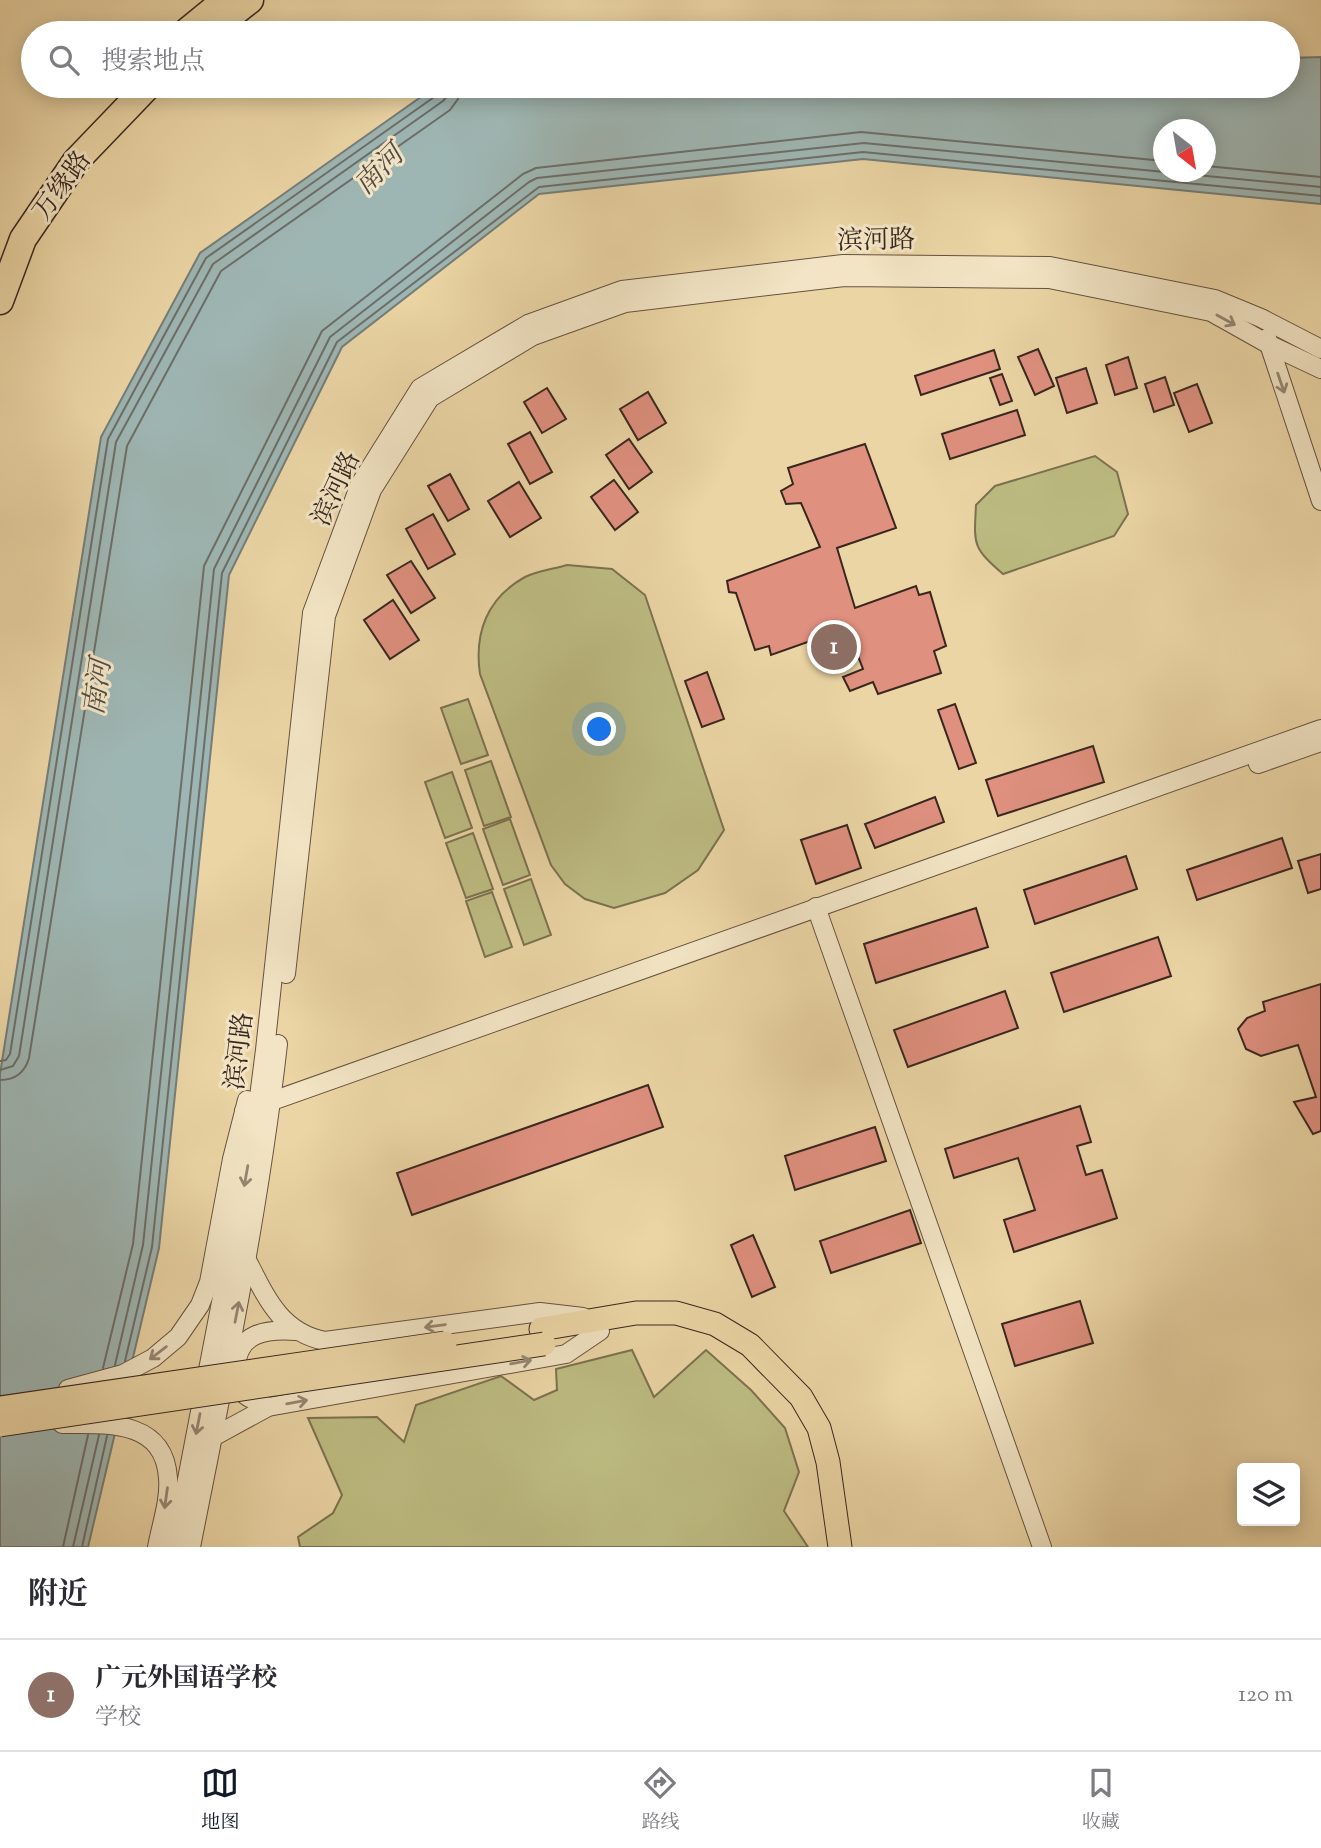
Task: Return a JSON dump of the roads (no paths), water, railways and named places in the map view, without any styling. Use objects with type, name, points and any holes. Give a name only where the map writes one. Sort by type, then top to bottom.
[{"type":"highway","points":[[200,21],[225,0]]},
{"type":"highway","points":[[223,21],[250,0]]},
{"type":"highway","name":"万缘路","points":[[0,267],[12,234],[63,158],[119,98]]},
{"type":"highway","name":"万缘路","points":[[0,301],[23,239],[76,161],[136,98]]},
{"type":"main road","points":[[1,1416],[542,1336],[600,1325],[636,1313],[676,1313],[715,1324],[750,1345],[801,1397],[819,1428],[828,1462],[840,1547]]},
{"type":"main road","points":[[600,1325],[674,1324],[711,1334],[743,1354],[792,1404],[808,1433],[817,1464],[828,1547]]},
{"type":"street","name":"滨河路","points":[[191,1547],[247,1260],[265,1050],[312,613],[360,484],[420,388],[527,324],[622,290],[843,264],[1050,266],[1215,299],[1261,318],[1317,347]]},
{"type":"street","name":"滨河路","points":[[174,1547],[260,1111],[326,616],[372,490],[430,398],[533,336],[625,303],[844,277],[1049,279],[1211,312],[1268,344],[1321,368]]},
{"type":"street","points":[[1261,318],[1321,501]]},
{"type":"street","points":[[1317,347],[1321,368]]},
{"type":"street","points":[[1,1416],[123,1374],[153,1358],[178,1337],[200,1305],[209,1282],[232,1159],[260,1111],[1321,729]]},
{"type":"street","points":[[818,912],[1321,742]]},
{"type":"street","points":[[818,912],[1042,1547]]},
{"type":"street","points":[[247,1260],[281,1318],[308,1338],[324,1341],[540,1312],[600,1325]]},
{"type":"street","points":[[212,1437],[268,1407],[566,1354],[600,1325]]},
{"type":"street","points":[[268,1407],[244,1394],[236,1376],[239,1349],[250,1338],[270,1329],[296,1331]]},
{"type":"street","points":[[1,1416],[136,1429],[153,1441],[164,1458],[168,1479],[157,1547]]},
{"type":"water","name":"南河","points":[[1321,57],[1321,204],[863,159],[539,194],[342,347],[229,575],[159,1248],[88,1547],[0,1547],[0,1074],[101,437],[200,253],[419,98],[1300,98],[1300,58]]},
{"type":"place","name":"广元外国语学校","points":[[834,647]]}]
